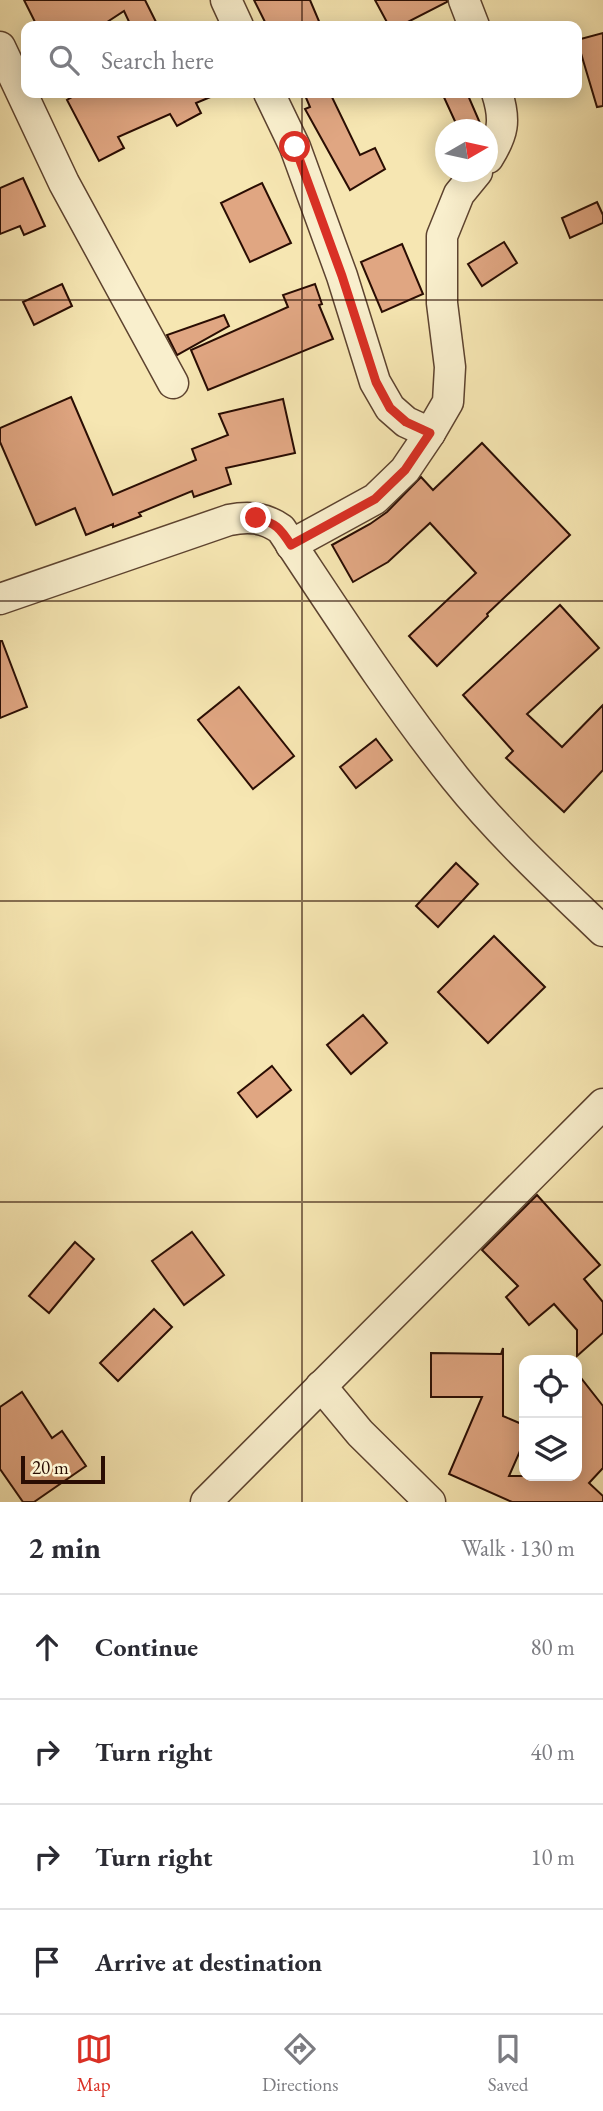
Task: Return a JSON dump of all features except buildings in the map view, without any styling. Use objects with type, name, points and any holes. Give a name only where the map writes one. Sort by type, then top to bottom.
[{"type":"street","points":[[226,0],[236,21]]},
{"type":"street","points":[[464,0],[472,21]]},
{"type":"street","points":[[0,47],[21,92]]},
{"type":"street","points":[[24,98],[64,183],[173,383]]},
{"type":"street","points":[[271,98],[295,147],[376,382],[390,408],[406,422],[430,433]]},
{"type":"street","points":[[498,139],[502,132],[499,98]]},
{"type":"street","points":[[291,545],[375,499],[405,470],[448,402],[450,367],[442,303],[442,236],[458,194],[468,182]]},
{"type":"street","points":[[0,599],[229,520],[243,517],[270,521],[281,529],[396,698],[456,779],[523,854],[603,931]]},
{"type":"street","points":[[206,1502],[603,1104]]},
{"type":"street","points":[[321,1386],[360,1433],[430,1502]]},
{"type":"route","points":[[256,518],[270,521],[281,529],[291,545],[375,499],[405,470],[430,433],[406,422],[390,408],[376,382],[342,276],[295,147]]}]
